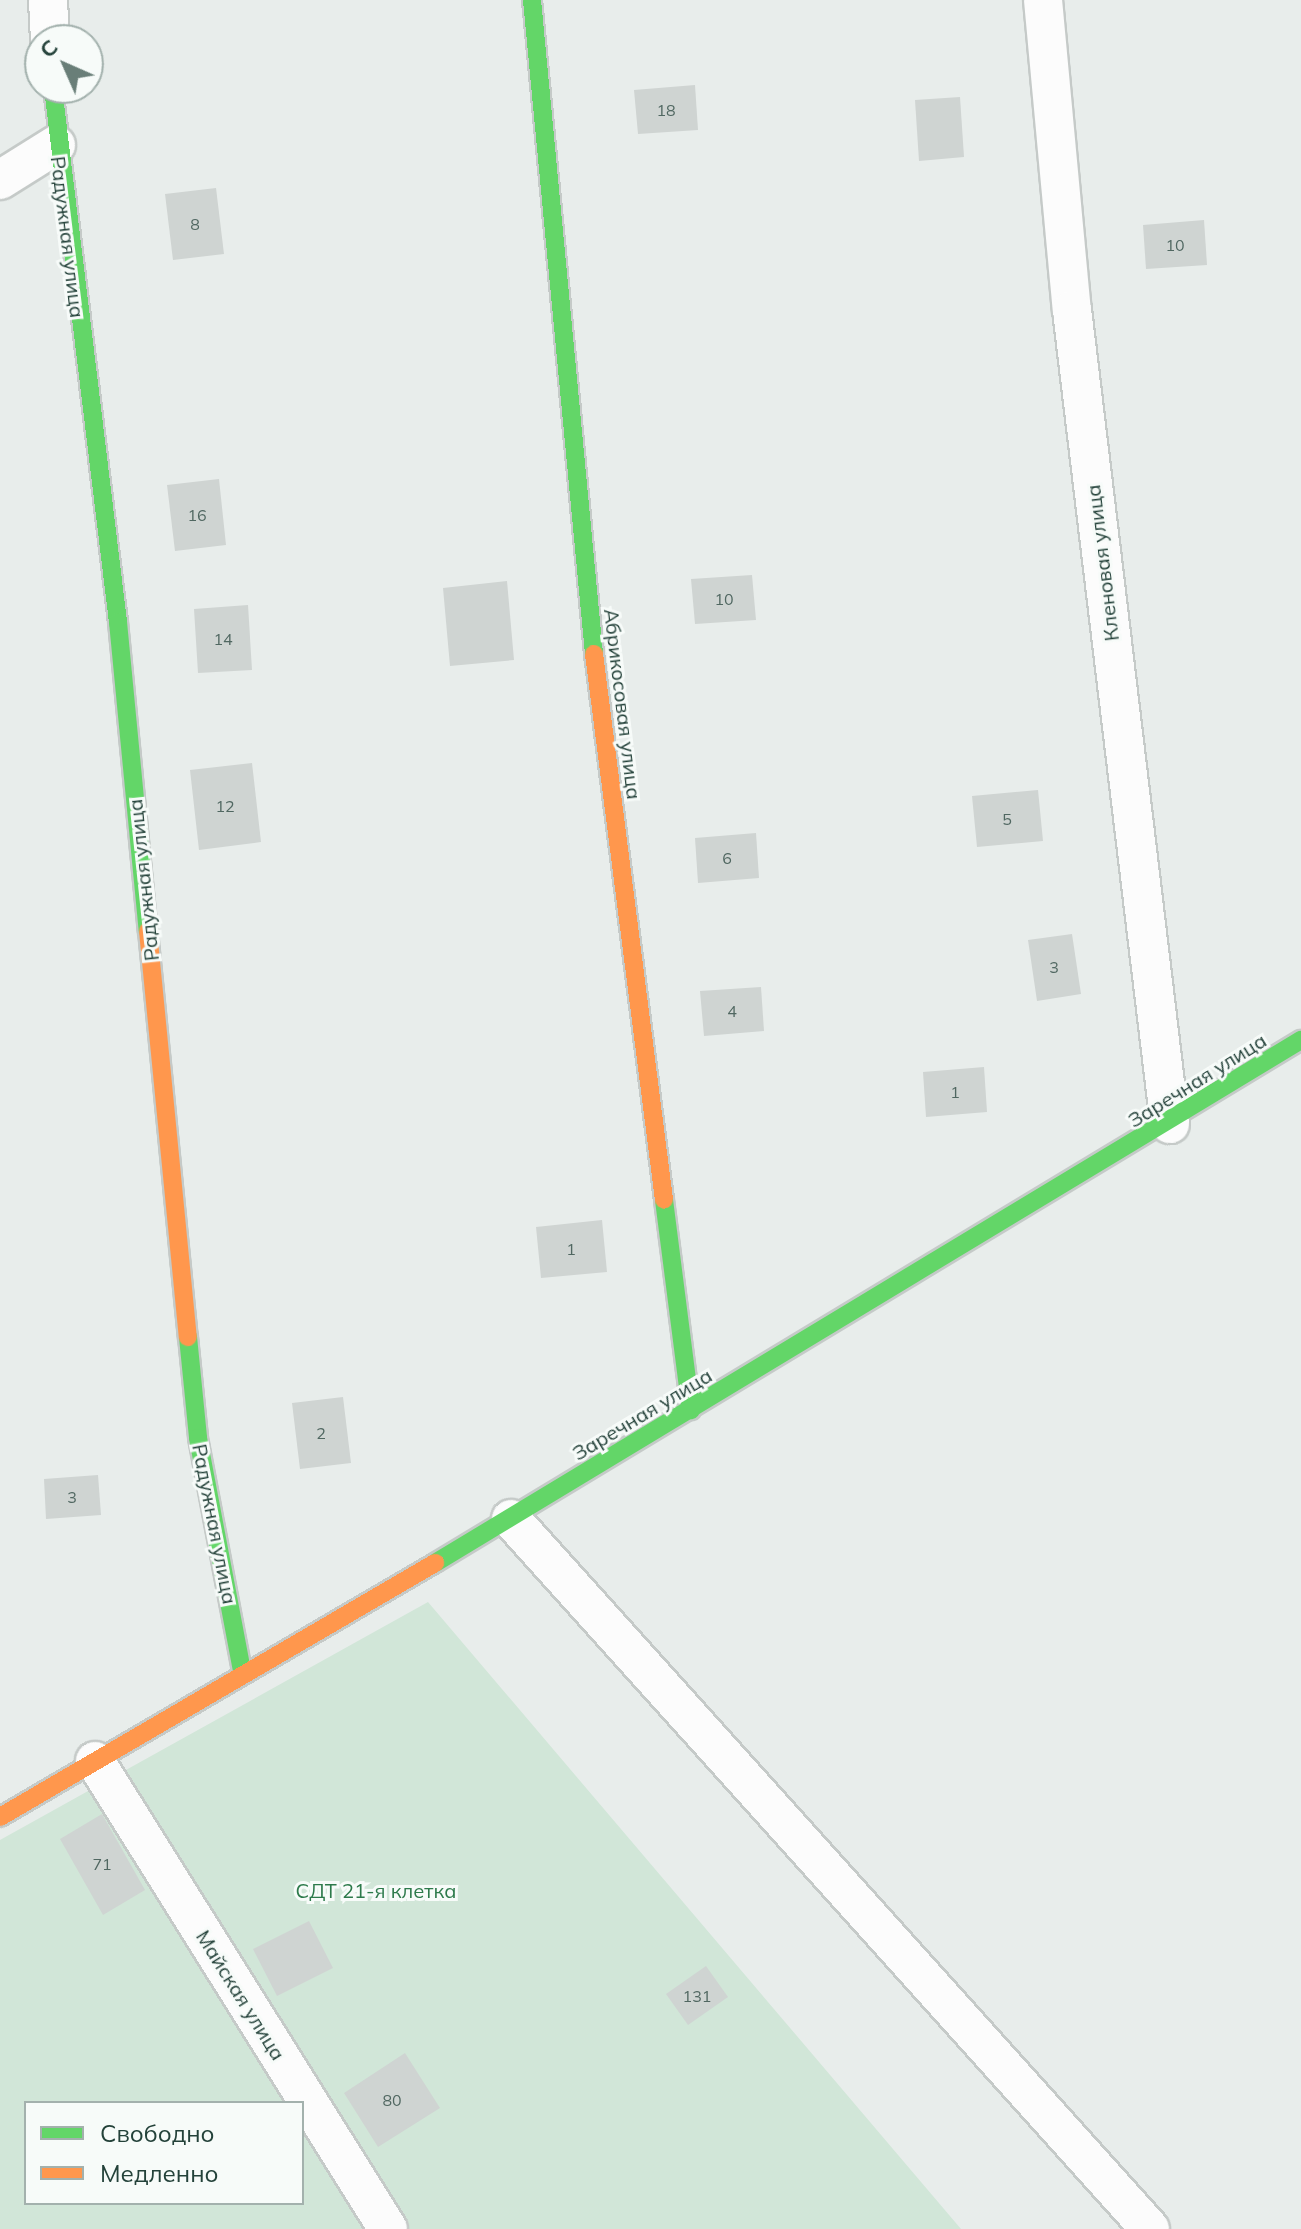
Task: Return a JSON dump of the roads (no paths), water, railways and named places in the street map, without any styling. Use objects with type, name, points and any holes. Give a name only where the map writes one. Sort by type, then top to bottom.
[{"type":"street","points":[[48,0],[49,24]]},
{"type":"street","name":"Абрикосовая улица","points":[[532,0],[583,571],[691,1410]]},
{"type":"street","name":"Кленовая улица","points":[[1043,0],[1072,310],[1170,1124]]},
{"type":"street","name":"Радужная улица","points":[[54,104],[56,145],[118,622],[198,1438],[242,1671]]},
{"type":"street","points":[[0,180],[56,145]]},
{"type":"street","name":"Заречная улица","points":[[0,1817],[242,1671],[511,1519],[1170,1124],[1301,1040]]},
{"type":"street","points":[[511,1519],[1150,2229]]},
{"type":"street","name":"Майская улица","points":[[95,1761],[388,2229]]},
{"type":"park label","name":"СДТ 21-я клетка","points":[[376,1890]]}]
